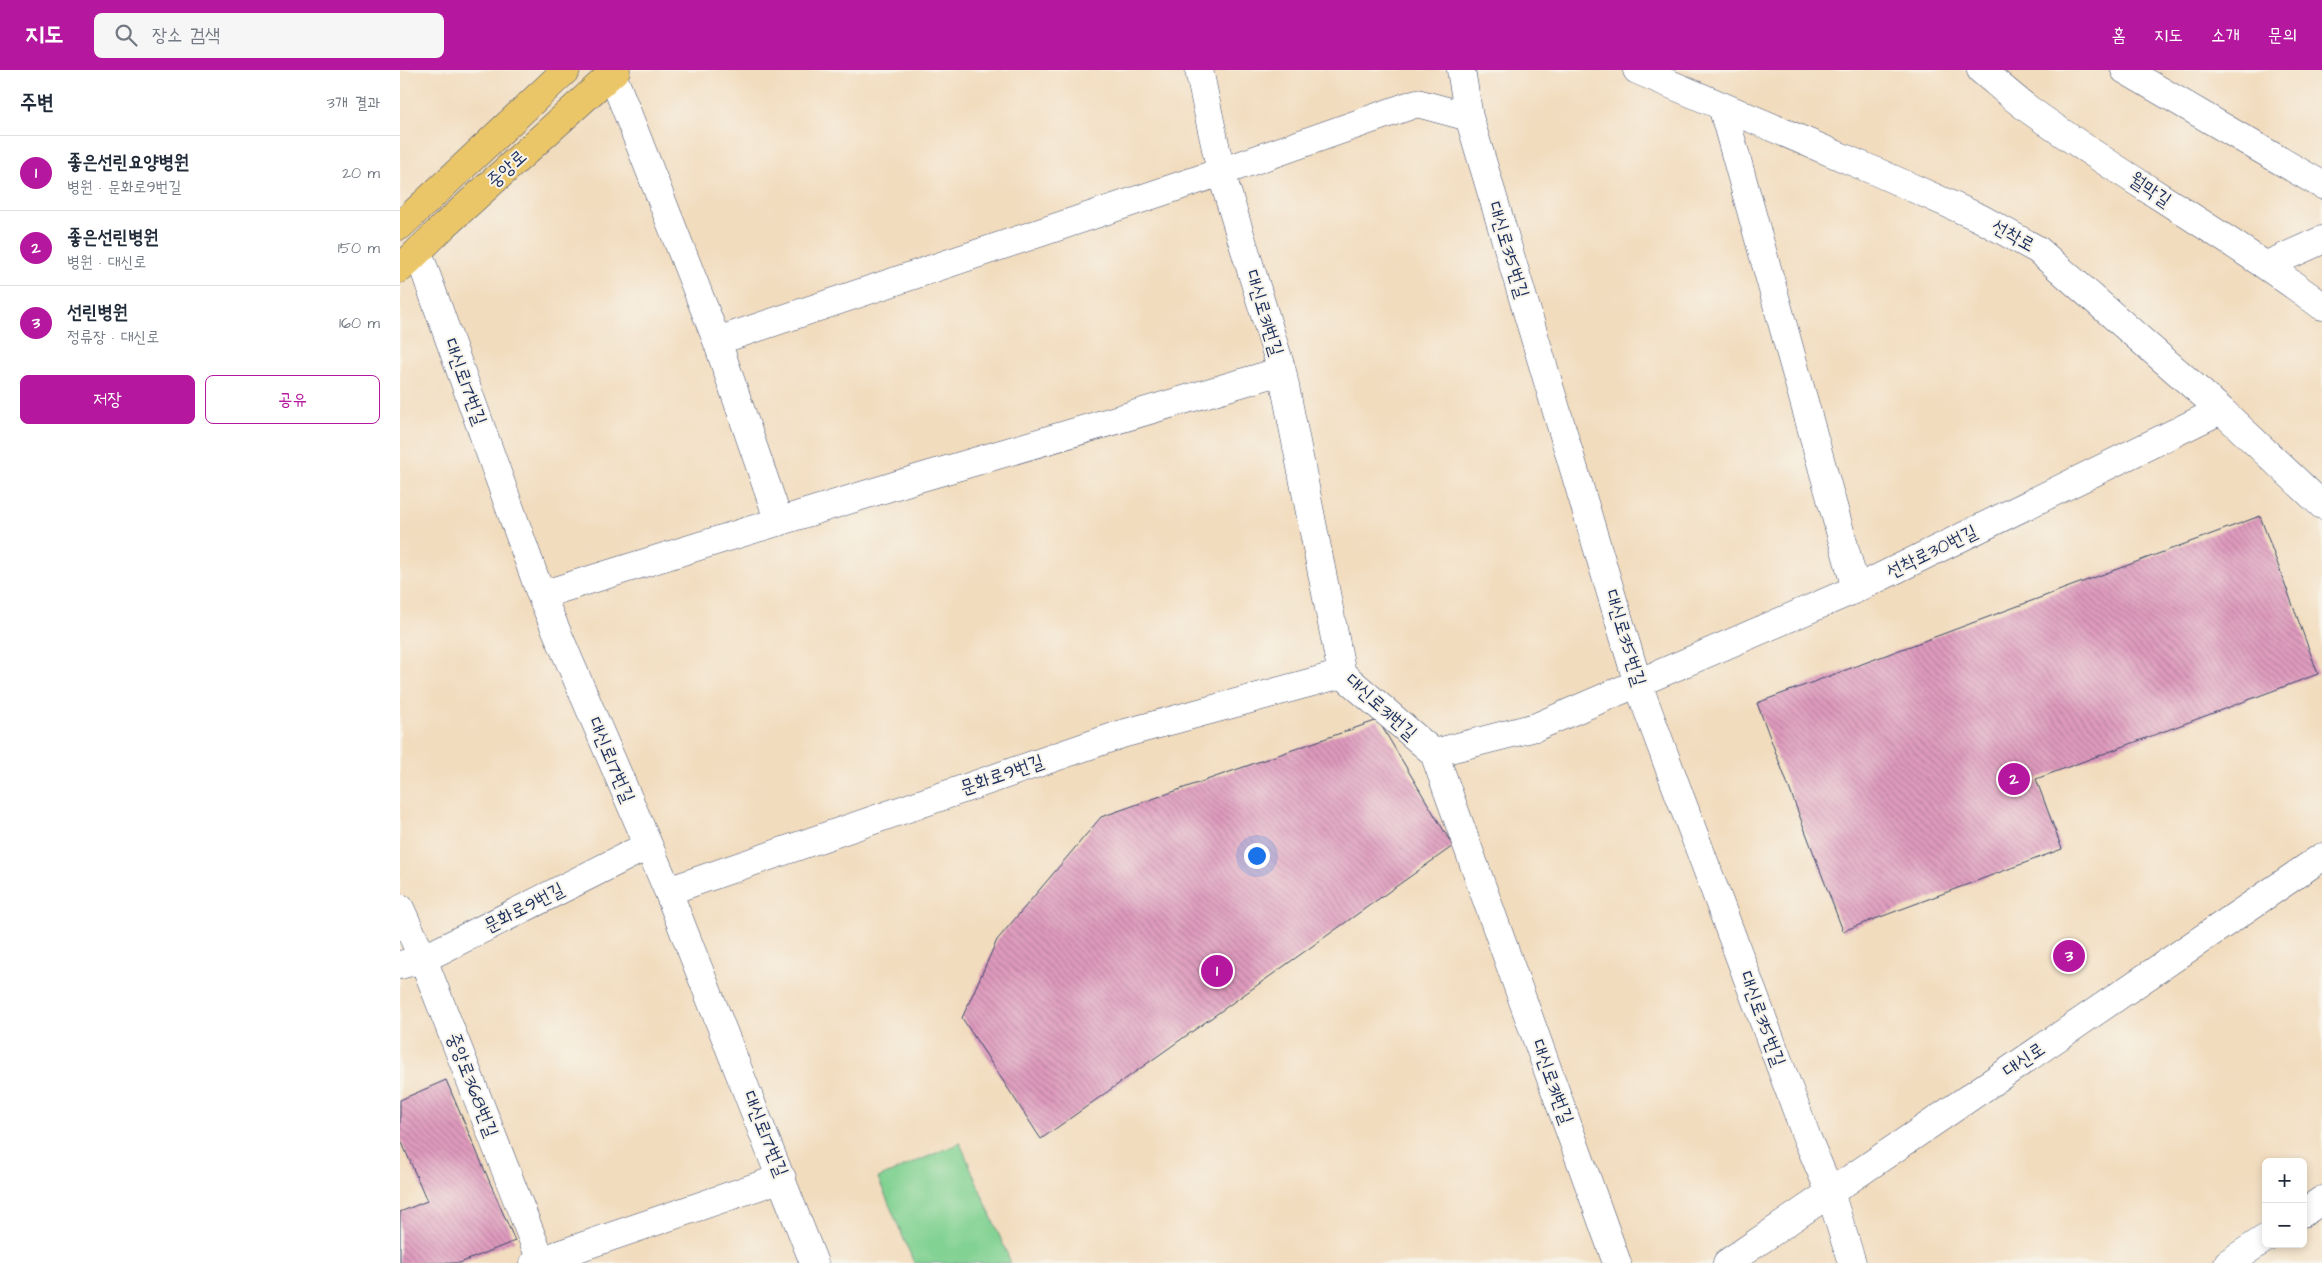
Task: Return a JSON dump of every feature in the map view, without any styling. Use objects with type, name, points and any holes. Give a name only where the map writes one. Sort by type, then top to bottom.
[{"type":"main road","name":"중앙로","points":[[400,226],[566,70]]},
{"type":"main road","name":"중앙로","points":[[409,261],[614,72]]},
{"type":"street","name":"대신로31번길","points":[[1199,70],[1221,172],[1282,371],[1342,674],[1434,753],[1617,1263]]},
{"type":"street","name":"대신로35번길","points":[[1461,70],[1469,117],[1638,684],[1807,1138],[1830,1192],[1852,1263]]},
{"type":"street","name":"선착로","points":[[1637,70],[1972,214],[2038,250],[2221,410],[2322,505]]},
{"type":"street","name":"월막길","points":[[1981,70],[2030,110],[2267,265],[2322,306]]},
{"type":"street","points":[[2125,70],[2322,185]]},
{"type":"street","points":[[614,72],[717,341],[779,522]]},
{"type":"street","points":[[717,341],[1221,172],[1417,103],[1469,117]]},
{"type":"street","points":[[1722,106],[1856,589]]},
{"type":"street","points":[[2267,265],[2322,240]]},
{"type":"street","name":"대신로17번길","points":[[409,261],[541,595],[647,846],[668,891],[814,1263]]},
{"type":"street","points":[[541,595],[925,476],[1282,371]]},
{"type":"street","name":"선착로30번길","points":[[1434,753],[1536,727],[1856,589],[2221,410]]},
{"type":"street","name":"문화로9번길","points":[[668,891],[1122,734],[1342,674]]},
{"type":"street","name":"문화로9번길","points":[[411,962],[647,846]]},
{"type":"street","name":"대신로","points":[[1726,1263],[2322,857]]},
{"type":"street","name":"중앙로368번길","points":[[400,908],[411,962],[539,1262]]},
{"type":"street","points":[[539,1262],[782,1178]]},
{"type":"street","points":[[2307,1210],[2322,1200]]},
{"type":"street","points":[[2228,1263],[2262,1241]]},
{"type":"green space","points":[[960,1143],[1011,1263],[914,1263],[878,1178]]},
{"type":"building","points":[[2260,516],[2318,674],[2036,779],[2062,849],[1843,931],[1757,703]]},
{"type":"building","points":[[1378,720],[1453,846],[1041,1139],[962,1018],[997,940],[1101,817]]},
{"type":"building","points":[[446,1080],[515,1241],[460,1263],[400,1263],[400,1212],[427,1201],[400,1138],[400,1100]]},
{"type":"place","name":"좋은선린병원","points":[[2014,779]]},
{"type":"place","name":"선린병원","points":[[2069,956]]},
{"type":"place","name":"좋은선린요양병원","points":[[1217,971]]}]
